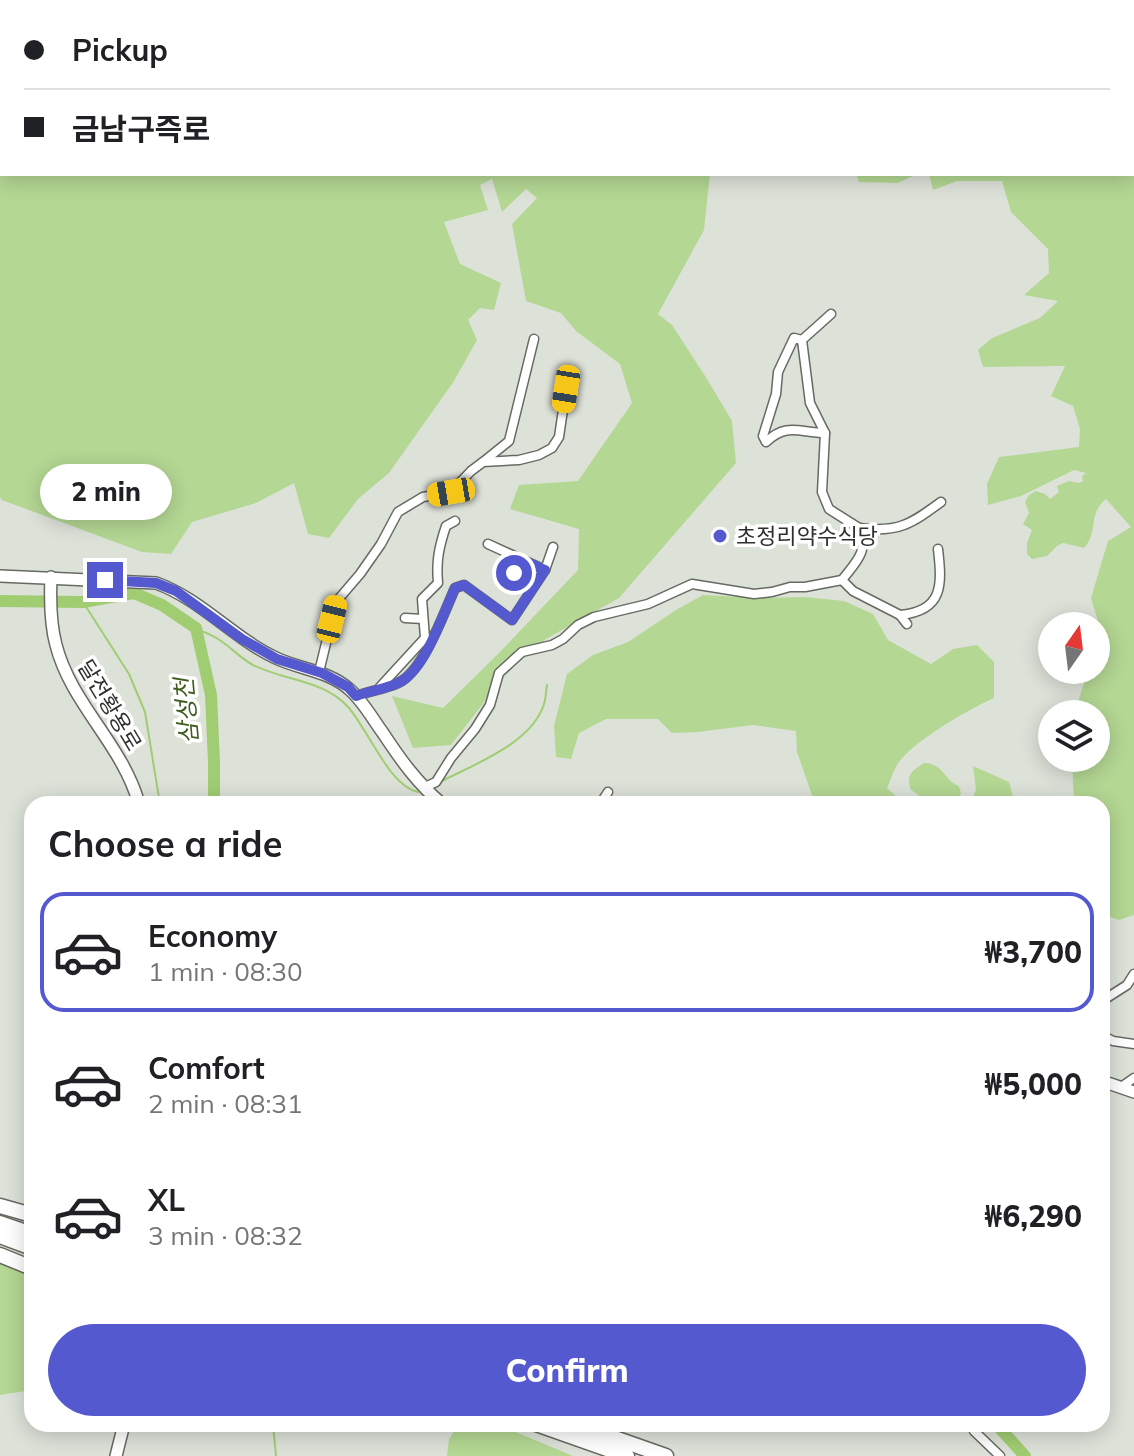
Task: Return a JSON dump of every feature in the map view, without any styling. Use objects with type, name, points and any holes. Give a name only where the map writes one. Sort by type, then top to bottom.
[{"type":"highway","points":[[0,1206],[24,1213]]},
{"type":"highway","points":[[0,1223],[24,1231]]},
{"type":"highway","points":[[0,1236],[24,1245]]},
{"type":"highway","points":[[0,1255],[24,1265]]},
{"type":"highway","points":[[559,1432],[627,1456]]},
{"type":"highway","points":[[598,1432],[666,1456]]},
{"type":"main road","points":[[0,576],[51,582],[156,583],[176,591],[242,639],[277,659],[319,672],[348,687],[404,765],[434,796]]},
{"type":"main road","name":"달전황용로","points":[[51,582],[51,617],[56,647],[69,680],[121,760],[136,796]]},
{"type":"main road","points":[[1110,1084],[1134,1092]]},
{"type":"main road","points":[[116,1456],[122,1432]]},
{"type":"street","points":[[802,340],[831,314]]},
{"type":"street","points":[[802,340],[794,338],[778,372],[776,394],[763,436],[766,442],[785,429],[825,433]]},
{"type":"street","points":[[319,672],[336,602],[381,544],[398,512],[423,497],[451,492],[471,471],[509,441],[534,339]]},
{"type":"street","points":[[802,340],[810,403],[825,433],[822,492],[829,509],[859,528],[874,530],[912,523],[941,502]]},
{"type":"street","points":[[483,462],[519,460],[552,448],[559,437],[566,389]]},
{"type":"street","points":[[380,688],[425,638],[422,599],[438,583],[436,561],[440,542],[446,526],[455,521]]},
{"type":"street","points":[[425,787],[436,782],[475,729],[490,705],[499,673],[522,652],[552,645],[594,617],[648,604],[692,584],[754,594],[842,580],[861,556],[863,536],[859,528]]},
{"type":"street","points":[[488,544],[545,570]]},
{"type":"street","points":[[356,696],[407,678],[422,660],[455,588],[464,585],[512,620],[545,570],[553,547]]},
{"type":"street","points":[[900,615],[912,614],[929,604],[938,594],[941,572],[938,549]]},
{"type":"street","points":[[514,573],[522,560]]},
{"type":"street","points":[[842,580],[853,591],[900,615],[907,624]]},
{"type":"street","points":[[405,618],[423,619]]},
{"type":"street","points":[[605,796],[608,792]]},
{"type":"street","points":[[1110,996],[1127,985],[1134,974]]},
{"type":"street","points":[[1110,1039],[1134,1044]]},
{"type":"street","points":[[1121,1087],[1134,1078]]},
{"type":"street","points":[[975,1432],[1000,1456]]},
{"type":"green space","points":[[0,176],[710,176],[704,230],[658,314],[672,325],[732,421],[736,463],[619,598],[546,639],[509,670],[451,745],[413,748],[392,696],[443,708],[578,570],[579,529],[510,509],[519,485],[578,481],[632,403],[620,364],[576,331],[561,313],[526,301],[512,224],[537,198],[526,189],[502,212],[492,179],[480,185],[488,210],[444,222],[460,264],[501,283],[494,310],[480,308],[468,320],[477,340],[454,381],[389,473],[358,499],[329,538],[308,534],[294,483],[256,503],[192,522],[171,554],[142,552],[0,497]]},
{"type":"green space","points":[[857,176],[913,176],[898,183],[859,182]]},
{"type":"green space","points":[[930,176],[1134,176],[1134,915],[1119,920],[1110,917],[1110,796],[1074,796],[1073,772],[1110,772],[1110,700],[1079,700],[1084,684],[1110,684],[1110,612],[1095,612],[1091,598],[1108,541],[1131,527],[1106,499],[1097,511],[1091,536],[1084,548],[1063,543],[1047,556],[1032,559],[1027,554],[1032,530],[1023,524],[1029,513],[1025,502],[1036,491],[1050,499],[1059,492],[1057,486],[1069,481],[1083,481],[1082,476],[1086,473],[1074,470],[1021,496],[988,505],[987,484],[999,457],[1079,447],[1080,429],[1073,406],[1051,396],[1065,366],[983,367],[978,350],[992,338],[1040,318],[1058,301],[1024,295],[1049,273],[1048,249],[1011,212],[1002,181],[957,181],[933,190]]},
{"type":"green space","points":[[703,595],[844,601],[873,614],[888,640],[931,664],[953,649],[977,645],[994,662],[994,698],[941,727],[904,756],[887,788],[896,796],[812,796],[797,752],[796,731],[753,725],[672,733],[658,719],[606,719],[579,733],[571,759],[556,757],[554,726],[567,674],[593,655],[628,642]]},
{"type":"green space","points":[[924,763],[936,766],[959,786],[960,796],[920,796],[911,790],[909,777]]},
{"type":"green space","points":[[973,766],[1009,782],[1013,796],[973,796],[976,790]]},
{"type":"green space","points":[[0,1254],[24,1260],[24,1391],[0,1395]]},
{"type":"green space","points":[[454,1432],[516,1432],[573,1456],[447,1456],[449,1439]]},
{"type":"waterway","name":"삼성천","points":[[0,601],[83,602],[134,593],[162,605],[196,628],[211,695],[214,796]]},
{"type":"waterway","points":[[83,602],[129,674],[145,712],[159,796]]},
{"type":"waterway","points":[[196,628],[218,639],[253,665],[316,686],[338,698],[356,717],[388,768],[407,788],[418,792]]},
{"type":"waterway","points":[[442,781],[501,751],[528,730],[544,704],[547,685]]},
{"type":"waterway","points":[[274,1432],[276,1456]]},
{"type":"waterway","name":"삼성천","points":[[1003,1432],[1025,1456]]},
{"type":"place","name":"초정리약수식당","points":[[720,536]]},
{"type":"route","points":[[105,580],[156,583],[176,591],[242,639],[277,659],[322,673],[348,687],[356,696],[407,678],[422,660],[455,588],[464,585],[512,620],[545,570],[522,560],[514,573]]}]
